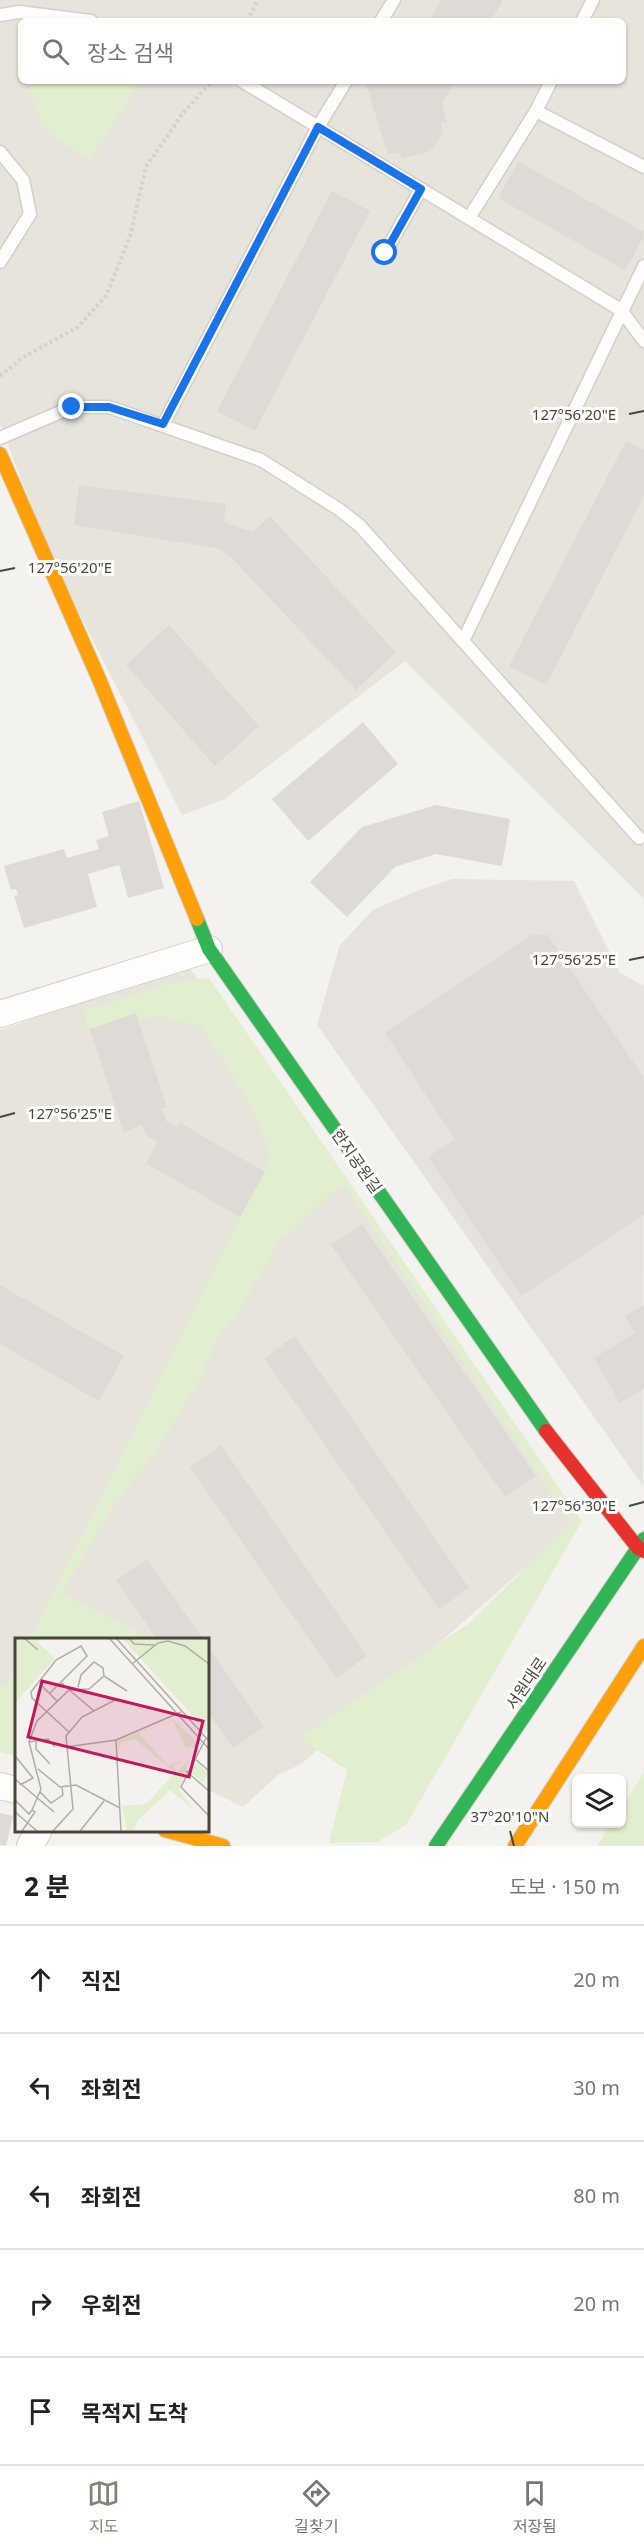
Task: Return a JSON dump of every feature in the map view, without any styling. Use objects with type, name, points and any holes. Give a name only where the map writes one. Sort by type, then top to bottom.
[{"type":"street","name":"한지공원길","points":[[0,454],[99,679],[209,949],[539,1423],[642,1546]]},
{"type":"street","points":[[0,1014],[209,949]]},
{"type":"street","name":"서원대로","points":[[436,1846],[642,1546]]},
{"type":"street","points":[[515,1846],[644,1646]]},
{"type":"street","points":[[0,1786],[15,1790]]},
{"type":"street","points":[[30,1846],[38,1831]]},
{"type":"street","points":[[169,1831],[223,1846]]},
{"type":"lane","points":[[383,18],[394,0]]},
{"type":"lane","points":[[584,18],[593,0]]},
{"type":"lane","points":[[0,15],[19,12],[67,18]]},
{"type":"lane","points":[[247,84],[621,310],[644,341]]},
{"type":"lane","points":[[163,424],[318,127],[344,84]]},
{"type":"lane","points":[[469,218],[536,111],[550,84]]},
{"type":"lane","points":[[536,111],[644,167]]},
{"type":"lane","points":[[0,152],[23,180],[30,214],[0,262]]},
{"type":"lane","points":[[385,253],[421,189]]},
{"type":"lane","points":[[463,641],[644,266]]},
{"type":"lane","points":[[0,438],[72,407],[109,407],[261,460],[340,510],[360,526],[639,838]]},
{"type":"path","points":[[249,18],[258,0]]},
{"type":"path","points":[[0,376],[22,358],[78,327],[106,296],[130,236],[146,167],[183,113],[209,84]]},
{"type":"shaded area","points":[[0,0],[644,0],[644,899],[405,661],[225,799],[182,815],[54,564],[0,424]]},
{"type":"shaded area","points":[[452,879],[574,881],[620,973],[644,986],[643,1486],[317,1025],[340,945],[373,910]]},
{"type":"shaded area","points":[[188,966],[321,1149],[571,1522],[529,1564],[301,1764],[278,1775],[243,1807],[208,1790],[208,1638],[15,1638],[15,1730],[0,1725],[0,1030]]},
{"type":"green space","points":[[28,84],[128,84],[136,89],[89,161],[43,129]]},
{"type":"green space","points":[[209,978],[582,1521],[406,1825],[377,1842],[329,1843],[347,1770],[299,1738],[471,1622],[571,1522],[343,1184],[278,1243],[235,1318],[217,1338],[201,1378],[155,1453],[127,1488],[97,1532],[62,1594],[135,1630],[139,1638],[30,1638],[271,1154],[254,1111],[202,1027],[160,1016],[86,1028],[86,1010],[174,982]]},
{"type":"green space","points":[[15,1668],[15,1756],[0,1752],[0,1687],[6,1686]]},
{"type":"green space","points":[[644,1772],[644,1846],[597,1846],[608,1828],[626,1828],[626,1801]]},
{"type":"building","points":[[441,0],[503,0],[493,18],[431,18]]},
{"type":"building","points":[[366,84],[454,84],[442,104],[447,122],[441,123],[443,134],[430,151],[402,159],[399,152],[388,155]]},
{"type":"building","points":[[518,161],[644,232],[625,270],[498,198]]},
{"type":"building","points":[[332,191],[370,211],[255,431],[217,411]]},
{"type":"building","points":[[626,441],[644,450],[644,496],[546,685],[509,666]]},
{"type":"building","points":[[79,485],[226,504],[224,522],[253,532],[270,516],[396,652],[356,690],[229,555],[216,548],[74,525]]},
{"type":"building","points":[[169,625],[259,726],[215,766],[126,665]]},
{"type":"building","points":[[363,722],[398,764],[308,841],[272,799]]},
{"type":"building","points":[[139,801],[164,888],[128,898],[119,865],[88,874],[97,907],[24,928],[14,896],[18,895],[16,889],[11,890],[4,866],[64,849],[67,858],[99,849],[96,840],[109,836],[102,812]]},
{"type":"building","points":[[436,805],[510,819],[502,866],[436,854],[395,867],[347,917],[310,882],[362,827]]},
{"type":"building","points":[[532,935],[548,935],[644,1078],[644,1214],[521,1296],[428,1157],[455,1139],[385,1033]]},
{"type":"building","points":[[136,1013],[167,1107],[162,1108],[166,1121],[177,1127],[180,1123],[265,1172],[240,1217],[146,1163],[158,1142],[146,1135],[142,1125],[124,1132],[90,1029]]},
{"type":"building","points":[[362,1224],[536,1476],[505,1497],[331,1245]]},
{"type":"building","points":[[0,1285],[124,1356],[99,1401],[0,1344]]},
{"type":"building","points":[[644,1305],[644,1388],[620,1403],[594,1358],[635,1333],[625,1316]]},
{"type":"building","points":[[295,1336],[469,1588],[439,1609],[264,1358]]},
{"type":"building","points":[[221,1445],[367,1656],[336,1678],[190,1467]]},
{"type":"building","points":[[147,1559],[202,1638],[156,1638],[116,1580]]},
{"type":"building","points":[[208,1646],[264,1727],[233,1748],[208,1712]]},
{"type":"building","points":[[0,1813],[13,1816],[6,1846],[0,1845]]},
{"type":"traffic: fast","points":[[197,919],[209,949],[546,1431]]},
{"type":"traffic: fast","points":[[436,1846],[644,1539]]},
{"type":"traffic: slow","points":[[0,454],[99,679],[197,919]]},
{"type":"traffic: slow","points":[[515,1846],[644,1646]]},
{"type":"traffic: slow","points":[[169,1831],[223,1846]]},
{"type":"traffic: jam","points":[[546,1431],[638,1548],[644,1551]]},
{"type":"route","points":[[72,407],[109,407],[163,424],[318,127],[421,189],[385,253]]}]
